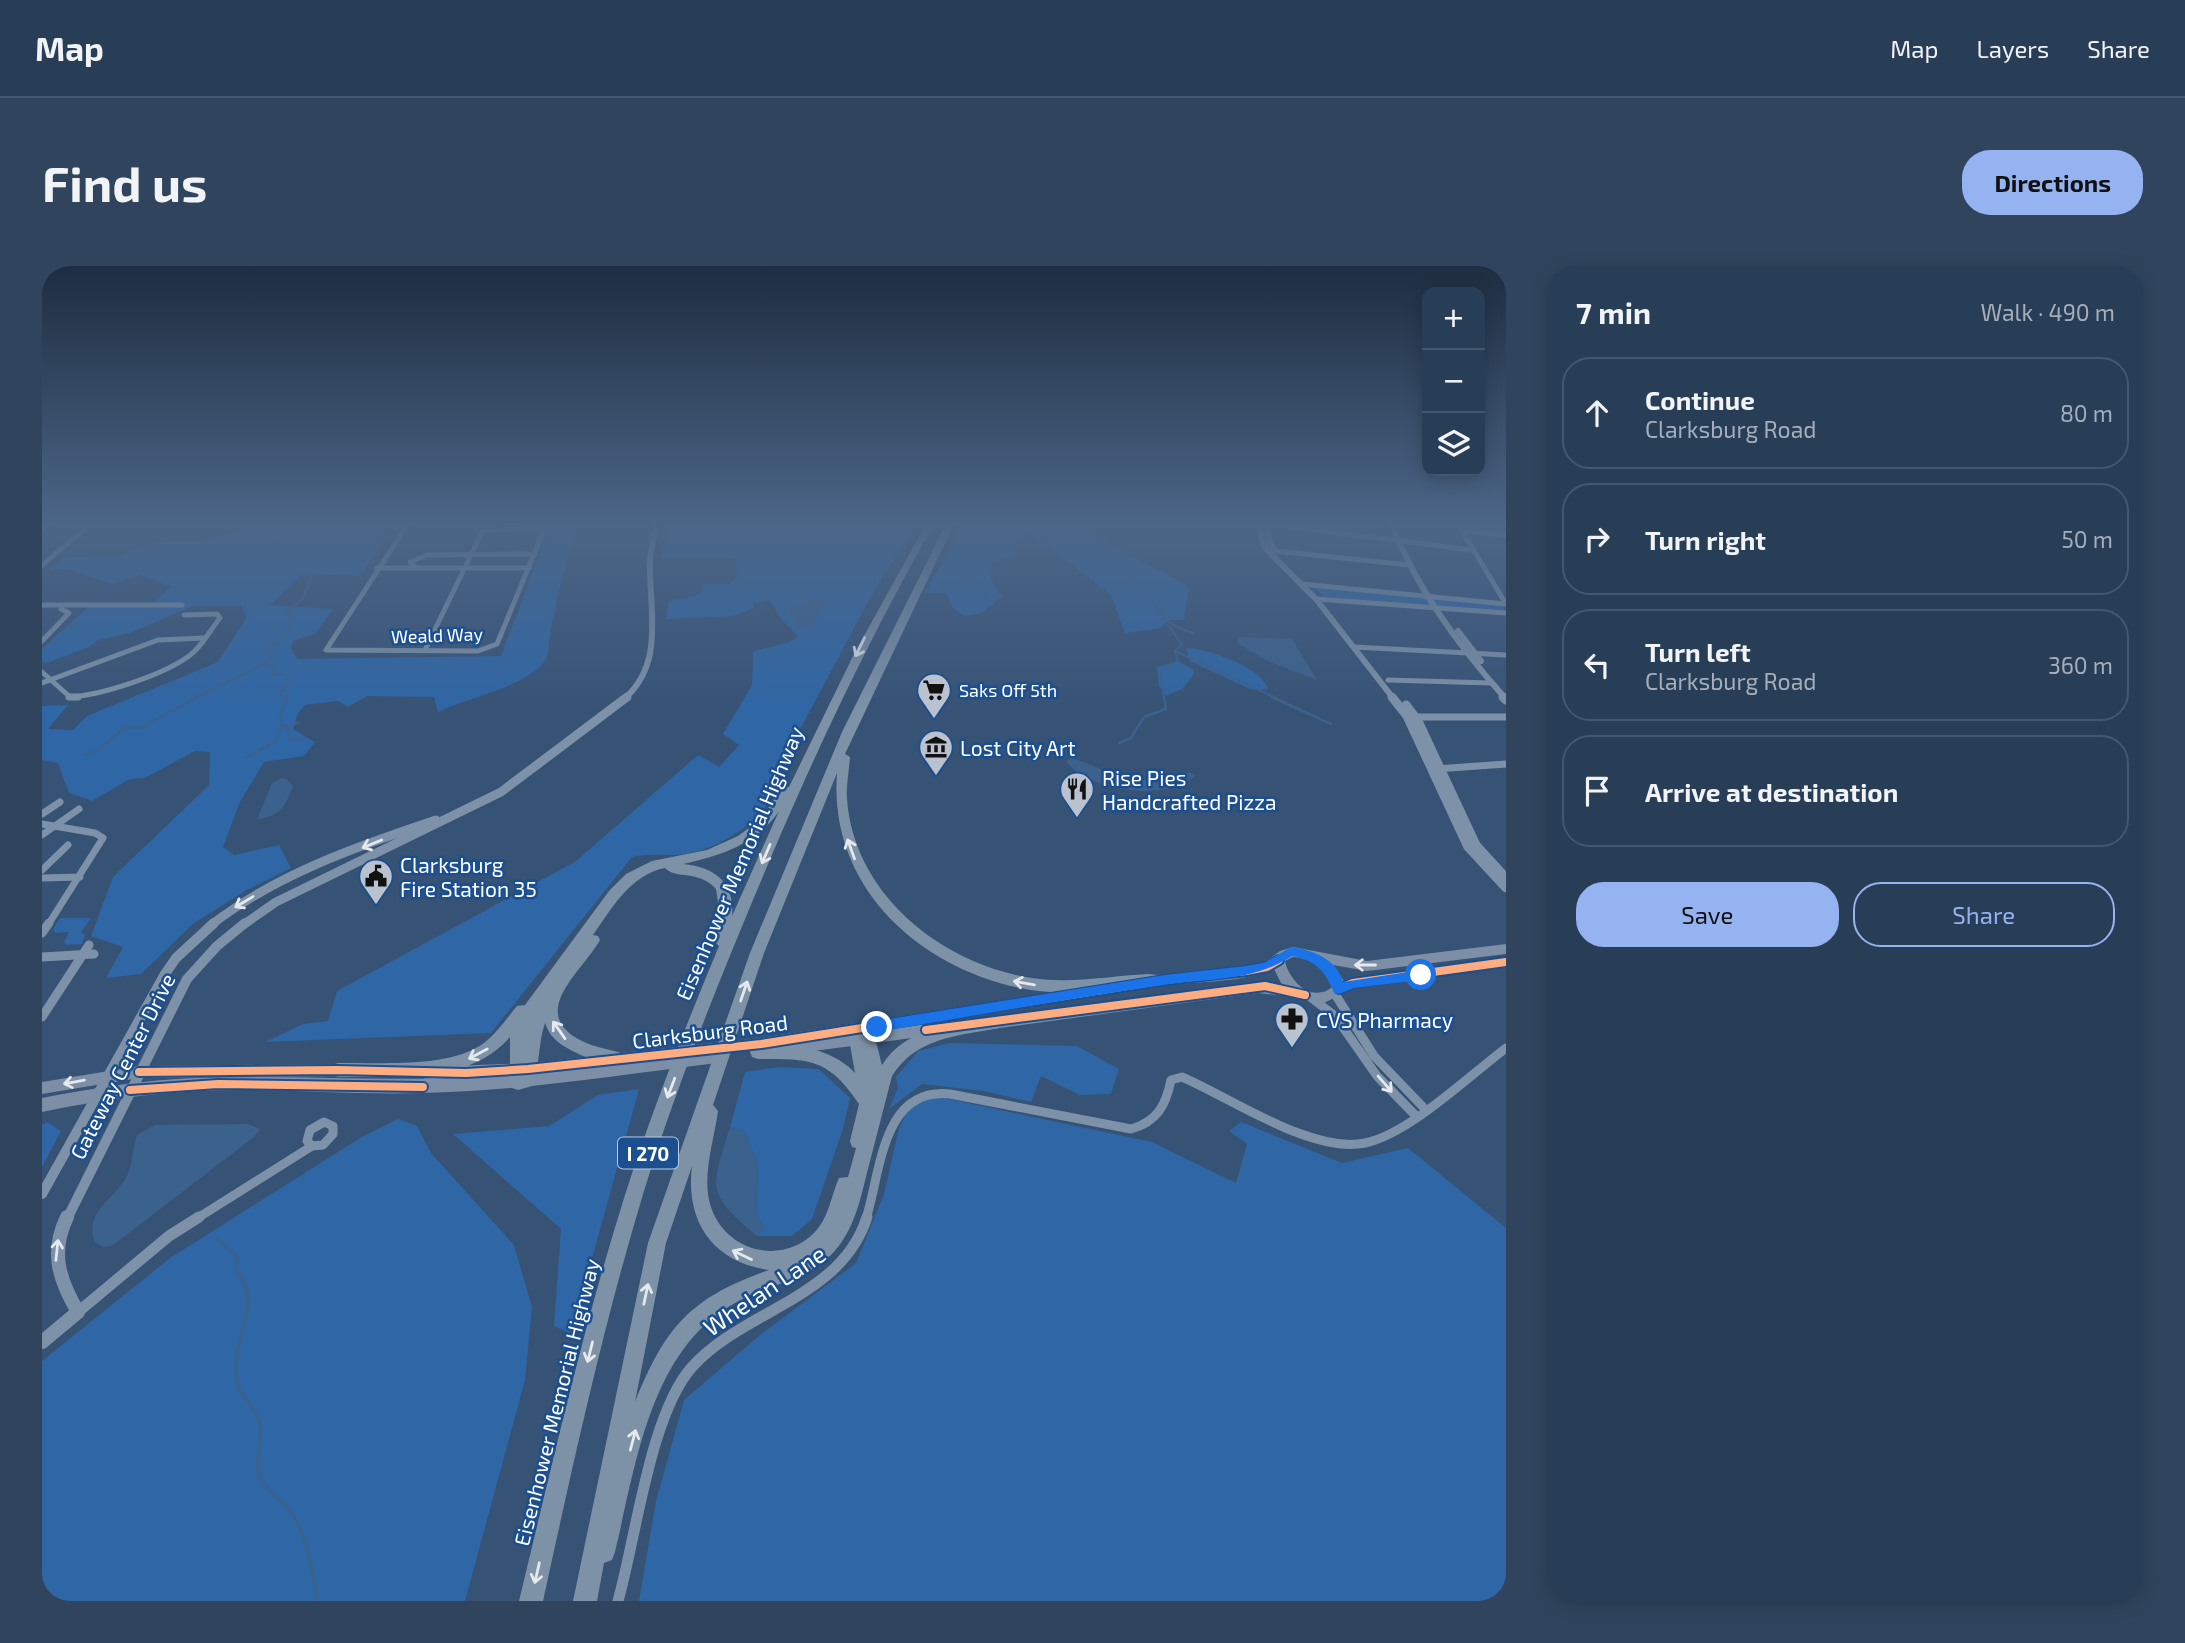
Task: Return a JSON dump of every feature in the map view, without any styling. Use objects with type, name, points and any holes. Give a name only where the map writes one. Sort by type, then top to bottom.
[{"type":"highway","name":"Eisenhower Memorial Highway","points":[[531,1601],[601,1309],[653,1135],[706,996],[823,725],[870,628],[894,586]]},
{"type":"highway","name":"I 270","points":[[585,1601],[657,1243],[757,953],[848,732],[919,586]]},
{"type":"highway","points":[[523,1076],[518,1036],[525,1017],[631,877],[652,866],[726,848],[765,822],[823,725]]},
{"type":"highway","points":[[848,732],[839,800],[848,843],[875,893],[909,928],[970,967],[1022,983],[1054,986],[1131,978],[1165,980]]},
{"type":"highway","points":[[523,1076],[537,1019],[625,895],[642,878],[672,867],[703,872],[720,884],[726,894],[727,914],[706,996]]},
{"type":"highway","points":[[338,1070],[444,1065],[478,1055],[501,1037],[552,970],[588,931]]},
{"type":"highway","points":[[556,989],[550,1012],[559,1034],[585,1052],[618,1059]]},
{"type":"highway","points":[[715,1079],[701,1177],[701,1205],[714,1233],[729,1248],[751,1260],[782,1261],[804,1253],[821,1240],[841,1198],[873,1102],[891,1062],[909,1043],[920,1038],[994,1023]]},
{"type":"highway","points":[[591,1601],[642,1408],[678,1338],[712,1305],[744,1290],[784,1277],[817,1257],[834,1240],[845,1221],[873,1102],[861,1035]]},
{"type":"highway","points":[[760,1048],[797,1052],[828,1060],[843,1070],[873,1102]]},
{"type":"main road","points":[[1311,956],[1367,966],[1506,949]]},
{"type":"main road","name":"Clarksburg Road","points":[[861,1035],[1165,980],[1267,967],[1291,952],[1311,956]]},
{"type":"main road","points":[[1311,956],[1331,971],[1337,992],[1353,983],[1506,962]]},
{"type":"main road","points":[[1279,960],[1283,976],[1307,996]]},
{"type":"main road","name":"Clarksburg Road","points":[[42,1105],[95,1094],[218,1084],[368,1087],[523,1076],[861,1035],[994,1023],[1265,985],[1325,998],[1337,992]]},
{"type":"main road","name":"Clarksburg Road","points":[[42,1088],[139,1072],[338,1070],[523,1076],[618,1059],[643,1062]]},
{"type":"street","name":"Weald Way","points":[[365,586],[326,650],[478,651],[497,644],[521,586]]},
{"type":"street","points":[[425,650],[456,586]]},
{"type":"street","name":"Gateway Center Drive","points":[[78,1312],[57,1274],[54,1250],[61,1230],[139,1072],[187,979],[200,961],[243,922],[512,784],[617,705],[644,675],[652,657],[650,586]]},
{"type":"street","points":[[1307,586],[1411,717]]},
{"type":"street","points":[[1329,586],[1506,604]]},
{"type":"street","points":[[1423,586],[1506,691]]},
{"type":"street","points":[[1424,586],[1429,596]]},
{"type":"street","points":[[1496,586],[1506,604]]},
{"type":"street","points":[[1319,599],[1506,612]]},
{"type":"street","points":[[42,607],[182,605]]},
{"type":"street","points":[[42,607],[69,610],[52,634],[42,641]]},
{"type":"street","points":[[1437,607],[1465,653],[1506,699]]},
{"type":"street","points":[[42,672],[68,697],[93,694],[179,661],[192,653],[219,616],[184,615]]},
{"type":"street","points":[[42,634],[52,634]]},
{"type":"street","points":[[42,683],[158,640],[204,638]]},
{"type":"street","points":[[1358,647],[1506,655]]},
{"type":"street","points":[[1358,647],[1388,680],[1411,717],[1476,845],[1506,878]]},
{"type":"street","points":[[1388,680],[1491,683]]},
{"type":"street","points":[[1411,717],[1506,717]]},
{"type":"street","points":[[1436,769],[1506,764]]},
{"type":"street","points":[[1436,769],[1468,847],[1506,888]]},
{"type":"street","points":[[57,825],[43,811],[60,802]]},
{"type":"street","points":[[42,835],[79,809]]},
{"type":"street","name":"Gateway Center Drive","points":[[42,1194],[105,1077],[176,958],[192,941],[248,899],[305,871],[460,812]]},
{"type":"street","points":[[42,824],[57,825],[103,838],[100,848],[42,933]]},
{"type":"street","points":[[42,870],[68,845]]},
{"type":"street","points":[[305,871],[315,883]]},
{"type":"street","points":[[42,878],[80,877]]},
{"type":"street","points":[[42,1017],[83,955],[91,949]]},
{"type":"street","points":[[42,957],[83,955]]},
{"type":"street","points":[[1337,992],[1345,1014],[1388,1074],[1425,1109]]},
{"type":"street","points":[[1307,996],[1335,1016],[1377,1076],[1415,1115],[1506,1048]]},
{"type":"street","name":"Whelan Lane","points":[[618,1601],[657,1436],[676,1388],[708,1353],[827,1275],[845,1259],[857,1242],[869,1214],[891,1128],[909,1101],[930,1092],[950,1094],[1131,1129],[1146,1127],[1157,1118],[1164,1107],[1171,1080],[1176,1077],[1194,1081],[1318,1139],[1364,1144],[1396,1130],[1415,1115]]},
{"type":"street","points":[[42,1342],[169,1236],[312,1146]]},
{"type":"shaded area","points":[[171,586],[289,586],[270,605],[333,609],[315,634],[294,640],[291,647],[297,659],[501,656],[528,586],[560,586],[545,661],[536,670],[510,685],[438,712],[434,697],[367,696],[348,707],[338,701],[305,705],[298,713],[293,729],[315,742],[304,756],[264,762],[240,802],[223,847],[234,855],[279,845],[291,868],[247,890],[194,923],[141,974],[106,978],[123,947],[91,936],[113,877],[209,785],[210,752],[195,751],[145,778],[130,779],[92,801],[69,793],[58,763],[42,760],[42,706],[68,705],[48,729],[73,730],[87,716],[218,662],[247,617],[241,606],[193,606],[130,633],[98,640],[89,647],[46,663],[42,662],[42,649],[88,607],[152,605]]},
{"type":"shaded area","points":[[704,586],[876,586],[789,750],[775,768],[779,771],[771,794],[757,816],[737,833],[700,851],[632,857],[491,1033],[265,1042],[303,1024],[328,1021],[337,991],[576,861],[698,755],[719,767],[739,745],[723,734],[752,685],[753,652],[788,642],[798,636],[781,619],[770,600],[753,603],[754,608],[733,616],[666,619],[669,601],[695,596],[703,591]]},
{"type":"shaded area","points":[[929,586],[995,586],[1002,597],[982,613],[965,616],[952,607],[947,593],[925,593]]},
{"type":"shaded area","points":[[1100,586],[1189,587],[1184,620],[1169,620],[1161,628],[1125,633],[1111,595]]},
{"type":"shaded area","points":[[1313,586],[1502,606],[1505,611],[1324,597]]},
{"type":"shaded area","points":[[822,597],[828,598],[813,626],[806,629],[797,626],[790,613],[791,607]]},
{"type":"shaded area","points":[[1239,637],[1292,639],[1317,680],[1270,662],[1237,643]]},
{"type":"shaded area","points":[[1186,648],[1220,655],[1246,667],[1264,682],[1268,690],[1250,689],[1190,661]]},
{"type":"shaded area","points":[[1178,661],[1193,669],[1194,674],[1182,689],[1166,696],[1159,686],[1157,667]]},
{"type":"shaded area","points":[[1072,758],[1134,779],[1144,780],[1184,772],[1196,775],[1183,784],[1167,789],[1128,790],[1091,780],[1066,761]]},
{"type":"shaded area","points":[[282,778],[287,779],[293,786],[285,804],[277,813],[257,819],[272,783]]},
{"type":"shaded area","points":[[60,918],[91,918],[81,932],[85,935],[82,944],[67,945],[64,942],[69,932],[55,933],[53,929]]},
{"type":"shaded area","points":[[950,1043],[1077,1046],[1119,1069],[1111,1094],[1080,1095],[1041,1076],[1031,1102],[983,1091],[922,1084],[889,1109],[898,1088],[896,1077],[918,1051]]},
{"type":"shaded area","points":[[779,1067],[819,1069],[850,1098],[843,1129],[812,1219],[792,1236],[757,1236],[764,1227],[756,1213],[758,1164],[744,1132],[730,1127],[745,1072]]},
{"type":"shaded area","points":[[639,1089],[571,1334],[554,1326],[561,1229],[453,1134],[549,1126],[598,1095]]},
{"type":"shaded area","points":[[934,1096],[1152,1142],[1236,1183],[1247,1144],[1229,1131],[1241,1122],[1342,1163],[1408,1148],[1506,1228],[1506,1601],[639,1601],[656,1501],[684,1400],[760,1335],[856,1263],[884,1194],[899,1128],[910,1106]]},
{"type":"shaded area","points":[[398,1119],[417,1126],[431,1153],[514,1245],[532,1307],[525,1380],[465,1601],[42,1601],[42,1361],[170,1258],[360,1138]]},
{"type":"shaded area","points":[[47,1122],[61,1131],[42,1167],[42,1125]]},
{"type":"shaded area","points":[[248,1124],[260,1129],[254,1137],[112,1246],[103,1247],[95,1242],[92,1232],[96,1215],[126,1178],[137,1135],[155,1125]]},
{"type":"shaded area","points":[[730,1127],[744,1132],[758,1164],[756,1213],[764,1227],[757,1236],[728,1209],[717,1189],[716,1178]]},
{"type":"waterway","points":[[267,663],[271,658],[265,652],[289,630],[293,617],[286,613],[303,598],[308,586]]},
{"type":"waterway","points":[[976,586],[985,595]]},
{"type":"waterway","points":[[1143,586],[1139,589],[1165,618],[1193,633]]},
{"type":"waterway","points":[[1169,626],[1182,645],[1175,651]]},
{"type":"waterway","points":[[1164,698],[1161,675],[1164,667],[1178,661],[1175,651]]},
{"type":"waterway","points":[[1175,651],[1276,698]]},
{"type":"waterway","points":[[194,698],[267,663]]},
{"type":"waterway","points":[[267,663],[274,667],[272,674],[284,674],[290,681],[279,694],[288,698]]},
{"type":"waterway","points":[[85,755],[101,748],[125,727],[142,727],[198,697]]},
{"type":"waterway","points":[[1119,743],[1131,738],[1144,717],[1166,709],[1164,697]]},
{"type":"waterway","points":[[1272,697],[1331,724]]},
{"type":"waterway","points":[[282,727],[280,715],[288,698]]},
{"type":"waterway","points":[[285,726],[299,723]]},
{"type":"waterway","points":[[246,758],[275,741],[282,727]]},
{"type":"waterway","points":[[282,727],[288,728],[291,740],[305,738]]},
{"type":"waterway","points":[[216,1238],[238,1258],[236,1271],[245,1284],[248,1297],[248,1310],[237,1351],[237,1382],[259,1419],[260,1476],[266,1487],[295,1518],[305,1541],[317,1601]]},
{"type":"cycle path","points":[[139,1072],[338,1070],[466,1073],[528,1069],[761,1044],[1165,980],[1246,971],[1267,967],[1279,960]]},
{"type":"cycle path","points":[[1339,989],[1353,983],[1506,962]]},
{"type":"cycle path","points":[[926,1030],[1265,986],[1305,995]]},
{"type":"cycle path","points":[[130,1090],[218,1084],[423,1087]]},
{"type":"place","name":"Saks Off 5th","points":[[934,720]]},
{"type":"place","name":"Lost City Art","points":[[936,777]]},
{"type":"place","name":"Rise Pies Handcrafted Pizza","points":[[1077,819]]},
{"type":"place","name":"Clarksburg Fire Station 35","points":[[376,906]]},
{"type":"place","name":"CVS Pharmacy","points":[[1292,1049]]},
{"type":"route","points":[[877,1027],[1165,980],[1246,971],[1267,967],[1283,955],[1297,951],[1326,966],[1335,975],[1339,989],[1353,983],[1421,975]]}]
